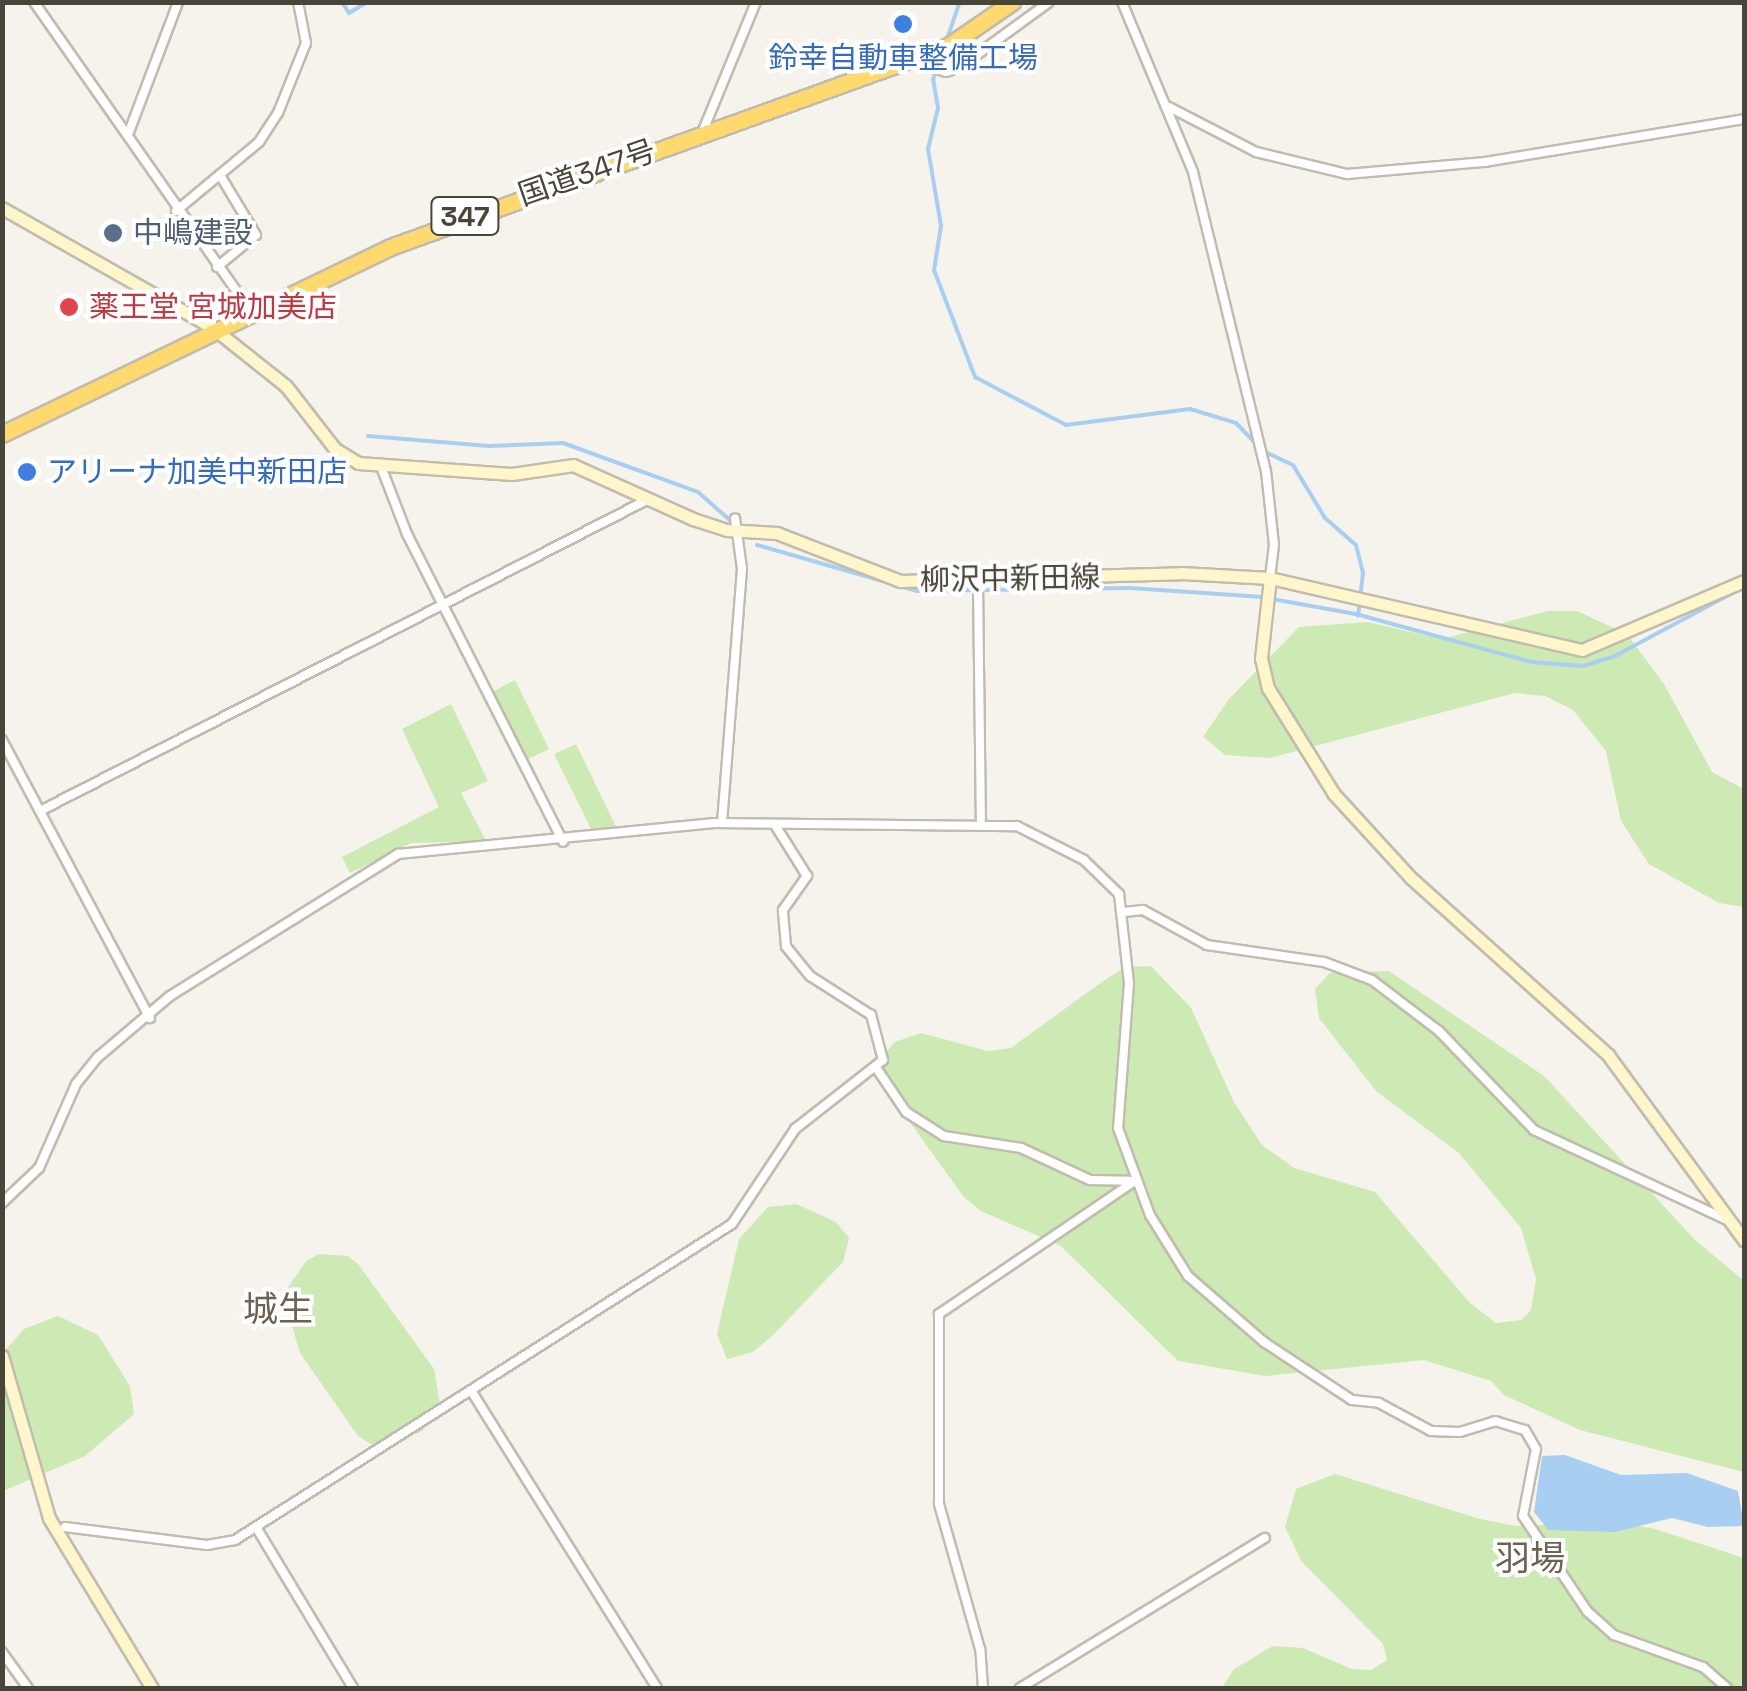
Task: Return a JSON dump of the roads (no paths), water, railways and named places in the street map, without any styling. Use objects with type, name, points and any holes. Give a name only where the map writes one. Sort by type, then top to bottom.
[{"type":"highway","name":"国道347号","points":[[2,434],[213,328],[479,210],[948,46],[1012,2]]},
{"type":"main road","name":"柳沢中新田線","points":[[5,213],[213,328],[286,386],[334,450],[358,463],[512,474],[573,464],[649,499],[778,533],[900,581],[978,583],[1182,573],[1345,594],[1540,645],[1582,650],[1744,581]]},
{"type":"main road","points":[[1269,584],[1261,658],[1268,688],[1334,794],[1388,856],[1608,1056],[1744,1240]]},
{"type":"main road","points":[[2,1356],[49,1518],[152,1688]]},
{"type":"street","points":[[34,2],[129,132],[176,211],[250,311]]},
{"type":"street","points":[[129,132],[178,2]]},
{"type":"street","points":[[176,211],[259,142],[278,113],[303,58],[306,30],[298,2]]},
{"type":"street","points":[[702,133],[756,2]]},
{"type":"street","points":[[912,59],[946,72],[982,54],[1049,2]]},
{"type":"street","points":[[1122,2],[1169,107],[1192,172],[1266,471],[1274,545],[1269,584]]},
{"type":"street","points":[[1169,107],[1256,152],[1347,174],[1485,162],[1744,119]]},
{"type":"street","points":[[217,267],[256,234],[220,176]]},
{"type":"street","points":[[380,464],[442,606],[562,842]]},
{"type":"street","points":[[40,811],[649,499]]},
{"type":"street","points":[[722,823],[742,569],[735,524]]},
{"type":"street","points":[[978,583],[981,820]]},
{"type":"street","points":[[2,740],[150,1018]]},
{"type":"street","points":[[2,1202],[48,1156],[88,1066],[150,1018],[170,996],[398,854],[562,842],[722,823],[981,820],[1032,831],[1084,860],[1110,880],[1124,912],[1129,983],[1116,1106],[1136,1180],[1164,1243],[1201,1292],[1335,1389],[1432,1430],[1460,1432],[1495,1421],[1526,1430],[1536,1449],[1523,1516],[1587,1612],[1614,1635],[1693,1662],[1727,1688]]},
{"type":"street","points":[[66,1527],[220,1546],[716,1237],[748,1202],[795,1128],[877,1070],[883,1053],[871,1015],[810,976],[786,946],[783,910],[807,876],[775,825]]},
{"type":"street","points":[[1124,912],[1144,910],[1207,945],[1324,962],[1372,980],[1440,1031],[1534,1130],[1726,1220]]},
{"type":"street","points":[[877,1070],[906,1112],[959,1142],[1021,1148],[1090,1180],[1136,1180]]},
{"type":"street","points":[[983,1688],[980,1649],[954,1569],[936,1476],[939,1314],[1136,1180]]},
{"type":"street","points":[[472,1392],[656,1688]]},
{"type":"street","points":[[256,1527],[352,1688]]},
{"type":"street","points":[[1020,1688],[1265,1538]]},
{"type":"street","points":[[2,1652],[28,1688]]},
{"type":"water","points":[[1565,1455],[1621,1475],[1687,1473],[1738,1491],[1744,1526],[1708,1527],[1672,1518],[1615,1532],[1548,1530],[1534,1512],[1542,1456]]},
{"type":"waterway","points":[[342,2],[349,13],[367,2]]},
{"type":"waterway","points":[[947,39],[960,2]]},
{"type":"waterway","points":[[943,52],[933,79],[938,108],[928,149],[941,226],[934,270],[975,377],[1066,425],[1190,409],[1236,423],[1256,444]]},
{"type":"waterway","points":[[368,436],[489,446],[563,443],[698,492],[732,522]]},
{"type":"waterway","points":[[1263,451],[1293,465],[1325,518],[1356,545],[1363,573],[1358,616]]},
{"type":"waterway","points":[[757,545],[917,591],[1130,588],[1263,597]]},
{"type":"waterway","points":[[1272,599],[1356,614],[1532,662],[1583,666],[1613,657],[1740,589]]},
{"type":"place","name":"鈴幸自動車整備工場","points":[[903,24]]},
{"type":"place","name":"中嶋建設","points":[[113,233]]},
{"type":"place","name":"薬王堂 宮城加美店","points":[[69,307]]},
{"type":"place","name":"アリーナ加美中新田店","points":[[27,472]]},
{"type":"district","name":"城生","points":[[278,1309]]},
{"type":"district","name":"羽場","points":[[1530,1558]]}]
